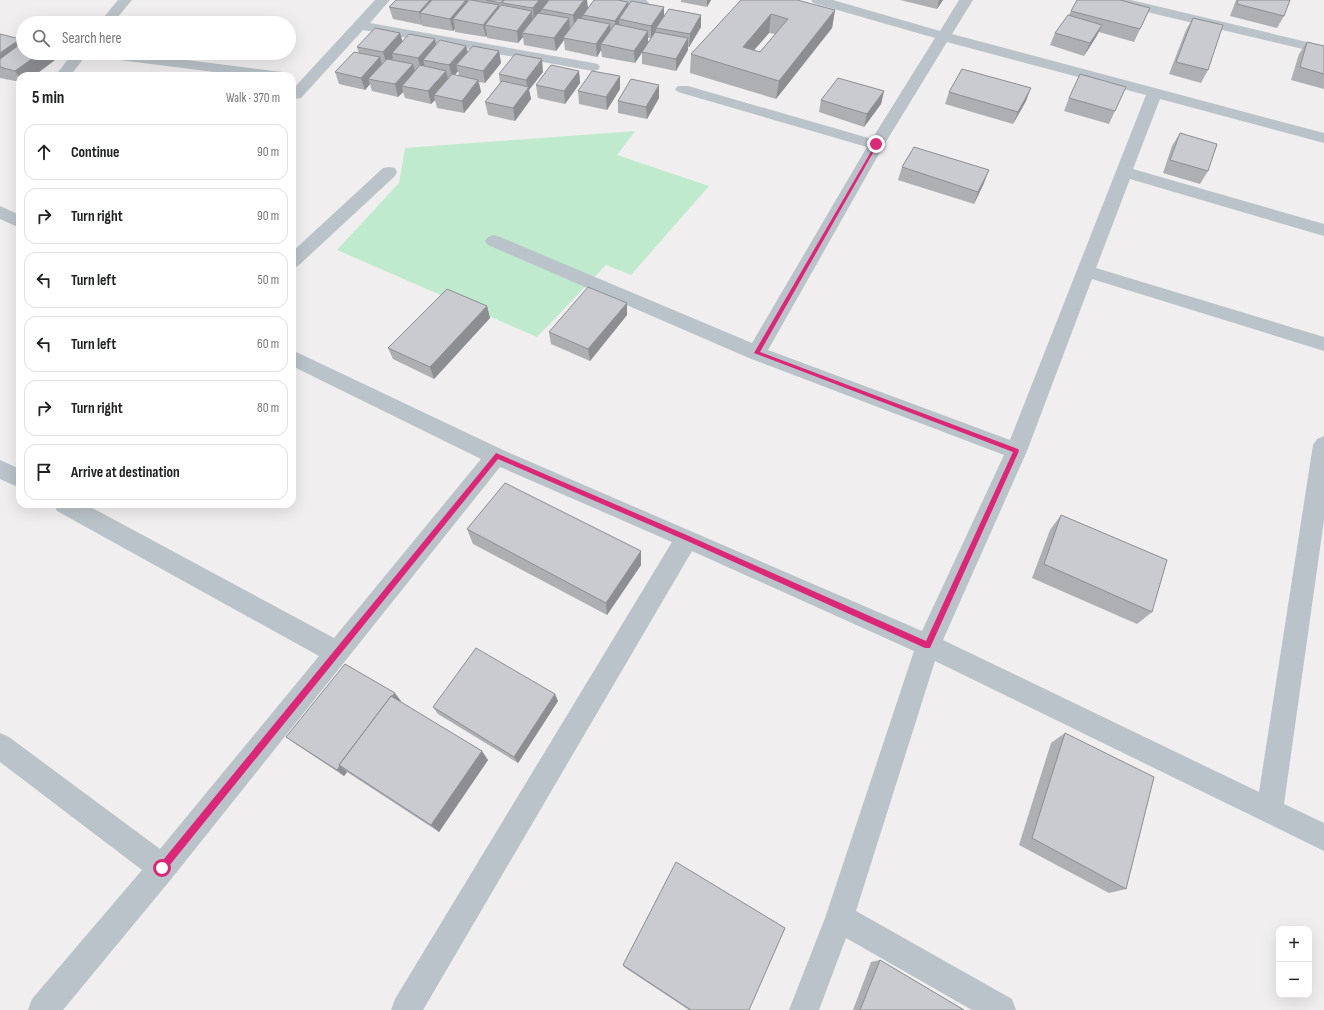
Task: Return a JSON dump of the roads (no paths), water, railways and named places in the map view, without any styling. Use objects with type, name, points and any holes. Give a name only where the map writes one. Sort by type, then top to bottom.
[{"type":"street","points":[[112,16],[125,0]]},
{"type":"street","points":[[296,95],[383,0]]},
{"type":"street","points":[[624,0],[642,3]]},
{"type":"street","points":[[818,0],[942,36],[1324,138]]},
{"type":"street","points":[[756,353],[876,144],[942,36],[966,0]]},
{"type":"street","points":[[1114,0],[1143,3],[1324,50]]},
{"type":"street","points":[[360,25],[593,67]]},
{"type":"street","points":[[65,72],[75,60]]},
{"type":"street","points":[[152,60],[249,72]]},
{"type":"street","points":[[296,78],[310,80]]},
{"type":"street","points":[[683,89],[876,144]]},
{"type":"street","points":[[804,1010],[839,918],[928,645],[1016,451],[1155,92]]},
{"type":"street","points":[[296,258],[389,172]]},
{"type":"street","points":[[1125,172],[1324,230]]},
{"type":"street","points":[[0,212],[16,220]]},
{"type":"street","points":[[494,241],[756,353],[1016,451]]},
{"type":"street","points":[[1086,271],[1324,344]]},
{"type":"street","points":[[296,360],[496,456],[687,538],[928,645],[1324,837]]},
{"type":"street","points":[[1270,810],[1324,445]]},
{"type":"street","points":[[43,1010],[162,868],[496,456]]},
{"type":"street","points":[[0,469],[16,478]]},
{"type":"street","points":[[72,508],[336,652]]},
{"type":"street","points":[[406,1010],[687,538]]},
{"type":"street","points":[[0,746],[162,868]]},
{"type":"street","points":[[839,918],[1001,1010]]}]
